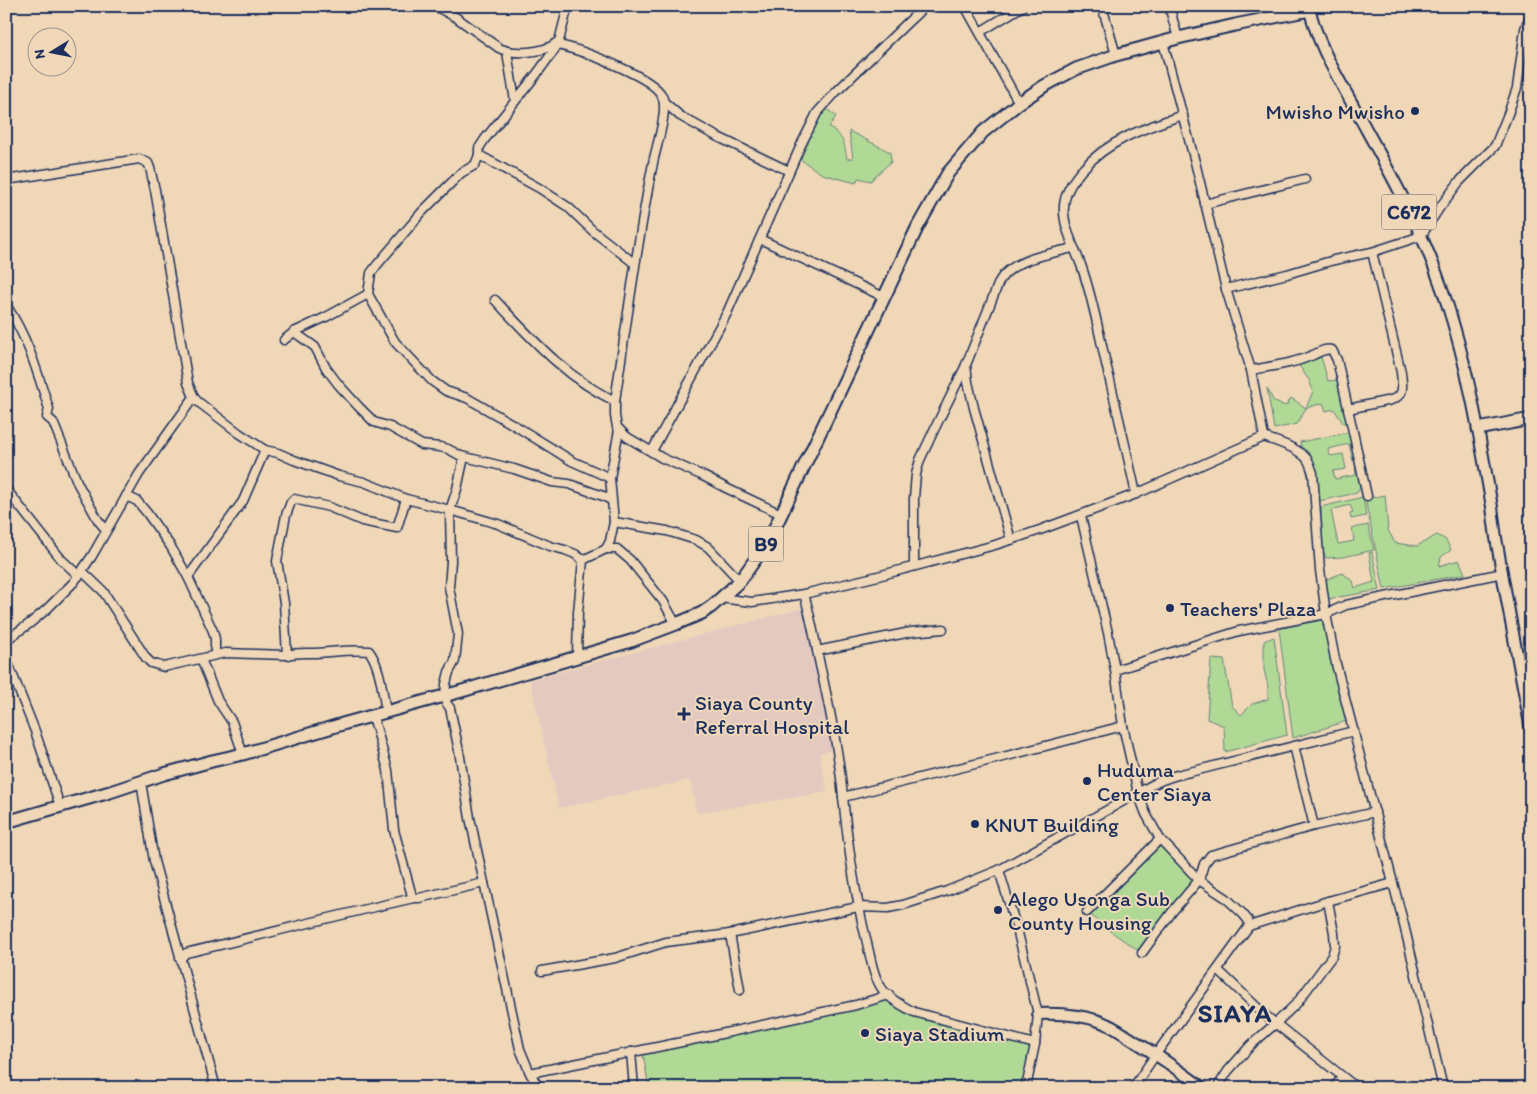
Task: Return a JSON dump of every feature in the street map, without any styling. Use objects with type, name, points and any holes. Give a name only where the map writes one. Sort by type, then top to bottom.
[{"type":"highway","name":"B9","points":[[8,821],[632,641],[702,612],[740,581],[766,546],[918,226],[948,173],[984,132],[1019,103],[1061,76],[1076,69],[1116,55],[1178,38],[1309,8]]},
{"type":"highway","points":[[1478,429],[1531,419]]},
{"type":"main road","name":"C672","points":[[1309,8],[1333,67],[1421,236],[1452,319],[1478,429],[1531,730]]},
{"type":"main road","points":[[1038,1014],[1071,1016],[1099,1021],[1156,1054],[1204,1088]]},
{"type":"street","points":[[435,6],[457,18],[506,52],[544,50],[559,43],[622,68],[656,88],[661,93],[664,102],[664,117],[653,163],[634,263],[615,401],[615,416],[619,430],[610,478],[614,522],[610,541],[606,549]]},
{"type":"street","points":[[568,6],[559,43],[485,139],[479,148],[480,155],[475,165],[461,173],[422,212],[377,265],[371,273],[368,294],[395,342],[432,381],[446,391],[467,398],[572,461],[610,478]]},
{"type":"street","points":[[652,451],[727,313],[810,126],[822,107],[915,15],[928,6]]},
{"type":"street","points":[[965,6],[1019,103]]},
{"type":"street","points":[[980,32],[1023,6]]},
{"type":"street","points":[[1102,6],[1116,55]]},
{"type":"street","points":[[1169,6],[1178,38]]},
{"type":"street","points":[[1226,289],[1277,277],[1334,260],[1372,252],[1421,236],[1440,206],[1459,182],[1495,146],[1517,88],[1527,23],[1531,18]]},
{"type":"street","points":[[1163,42],[1226,289],[1251,370],[1264,437]]},
{"type":"street","points":[[506,52],[514,101]]},
{"type":"street","points":[[664,102],[680,116],[722,140],[790,171]]},
{"type":"street","points":[[1136,494],[1092,301],[1081,265],[1073,248],[1066,222],[1064,204],[1066,194],[1077,176],[1112,144],[1139,130],[1183,115]]},
{"type":"street","points":[[480,155],[540,188],[568,207],[593,231],[634,263]]},
{"type":"street","points":[[6,180],[132,159],[139,159],[148,163],[155,190],[188,383],[194,397],[229,426],[265,450],[339,476],[364,482],[406,499],[498,524],[565,550],[583,560]]},
{"type":"street","points":[[1205,204],[1305,179]]},
{"type":"street","points":[[760,239],[884,296]]},
{"type":"street","points":[[914,566],[914,498],[916,474],[920,460],[966,365],[1002,277],[1014,267],[1024,262],[1073,248]]},
{"type":"street","points":[[1348,409],[1391,400],[1398,398],[1401,394],[1401,372],[1372,252]]},
{"type":"street","points":[[284,340],[294,332],[368,294]]},
{"type":"street","points":[[495,300],[558,364],[595,390],[615,401]]},
{"type":"street","points":[[6,305],[25,335],[34,358],[49,409],[47,417],[53,422],[78,484],[98,520],[106,530]]},
{"type":"street","points":[[294,332],[315,347],[326,368],[338,384],[374,422],[390,428],[422,445],[448,449],[464,457],[514,469],[552,482],[569,484],[611,500]]},
{"type":"street","points":[[1251,370],[1291,363],[1323,350],[1332,350],[1337,360],[1367,496]]},
{"type":"street","points":[[966,365],[970,394],[1011,540]]},
{"type":"street","points":[[6,640],[47,609],[67,590],[80,574],[139,474],[194,397]]},
{"type":"street","points":[[619,430],[627,437],[662,458],[781,514]]},
{"type":"street","points":[[720,598],[760,601],[804,594],[1011,540],[1081,516],[1136,494],[1264,437],[1306,457],[1313,473],[1320,570],[1336,664],[1375,812],[1443,1088]]},
{"type":"street","points":[[188,577],[243,502],[265,450]]},
{"type":"street","points":[[464,457],[450,510],[451,554],[449,587],[458,634],[455,661],[449,672],[445,695],[450,708],[470,818],[520,1049],[538,1088]]},
{"type":"street","points":[[6,489],[61,559],[103,591],[150,663],[164,667],[215,655],[235,653],[287,655],[349,650],[369,651],[378,672],[386,712]]},
{"type":"street","points":[[126,496],[137,501],[147,513],[171,547],[188,577],[213,632],[215,655]]},
{"type":"street","points":[[287,655],[284,603],[277,561],[286,515],[291,502],[294,500],[314,503],[347,513],[362,521],[397,528],[406,499]]},
{"type":"street","points":[[1081,516],[1115,670],[1123,726],[1138,793],[1146,814],[1160,839],[1199,880],[1226,898],[1242,912],[1250,926]]},
{"type":"street","points":[[614,522],[667,531],[696,540],[708,547],[740,581]]},
{"type":"street","points":[[583,560],[606,549],[617,549],[630,560],[663,601],[676,624]]},
{"type":"street","points":[[577,657],[578,612],[583,560]]},
{"type":"street","points":[[1115,670],[1239,631],[1326,614],[1346,605],[1503,573]]},
{"type":"street","points":[[804,594],[839,752],[850,860],[858,907],[878,982],[902,1006],[914,1012],[1035,1044]]},
{"type":"street","points":[[817,651],[911,632],[943,629]]},
{"type":"street","points":[[6,658],[35,731],[60,806]]},
{"type":"street","points":[[201,659],[218,701],[232,722],[243,754]]},
{"type":"street","points":[[374,716],[388,770],[394,830],[411,894],[414,898]]},
{"type":"street","points":[[843,796],[1123,726]]},
{"type":"street","points":[[542,971],[622,956],[666,942],[730,934],[858,907],[888,908],[917,902],[999,870],[1155,782],[1172,776],[1354,731]]},
{"type":"street","points":[[1294,746],[1314,826]]},
{"type":"street","points":[[141,782],[154,861],[216,1088]]},
{"type":"street","points":[[6,808],[8,821]]},
{"type":"street","points":[[1142,953],[1172,912],[1199,880],[1204,864],[1211,855],[1314,826],[1375,812]]},
{"type":"street","points":[[1087,912],[1160,839]]},
{"type":"street","points":[[999,870],[1018,933],[1038,1014],[1035,1044],[1026,1088]]},
{"type":"street","points":[[180,959],[186,953],[348,912],[434,895],[484,882]]},
{"type":"street","points":[[1134,1088],[1156,1054],[1250,926],[1328,901],[1393,884]]},
{"type":"street","points":[[1217,1088],[1251,1045],[1297,1003],[1332,956],[1334,933],[1328,901]]},
{"type":"street","points":[[730,934],[740,990]]},
{"type":"street","points":[[1218,970],[1275,1024],[1357,1088]]},
{"type":"street","points":[[530,1073],[856,1005],[889,995]]},
{"type":"street","points":[[631,1052],[634,1088]]},
{"type":"street","points":[[1334,1088],[1342,1077]]},
{"type":"shaded area","name":"Siaya County Referral Hospital","points":[[807,607],[837,749],[819,753],[827,792],[697,813],[690,780],[559,808],[530,680]]},
{"type":"green space","points":[[825,108],[836,116],[829,127],[843,140],[847,159],[853,158],[849,131],[890,152],[891,162],[871,181],[858,178],[856,183],[822,174],[794,155]]},
{"type":"green space","points":[[1321,357],[1328,381],[1337,380],[1347,424],[1343,423],[1334,409],[1326,411],[1323,403],[1306,408],[1313,391],[1309,380],[1298,364]]},
{"type":"green space","points":[[1267,388],[1274,402],[1286,406],[1291,398],[1306,408],[1297,424],[1274,429]]},
{"type":"green space","points":[[1351,432],[1357,460],[1353,461],[1349,444],[1328,449],[1330,456],[1343,454],[1346,469],[1333,471],[1335,479],[1356,475],[1355,462],[1358,461],[1363,482],[1357,493],[1314,502],[1300,442]]},
{"type":"green space","points":[[1385,495],[1388,530],[1395,543],[1417,546],[1437,535],[1446,540],[1451,550],[1441,557],[1439,566],[1459,560],[1465,574],[1384,589],[1365,499]]},
{"type":"green space","points":[[1363,497],[1366,516],[1351,519],[1350,513],[1353,512],[1350,505],[1331,510],[1338,544],[1354,541],[1352,528],[1368,525],[1374,550],[1343,557],[1326,558],[1320,542],[1321,507]]},
{"type":"green space","points":[[1372,552],[1380,590],[1328,599],[1325,580],[1342,573],[1353,581],[1355,588],[1374,582],[1369,553]]},
{"type":"green space","points":[[1324,619],[1350,720],[1293,738],[1279,629]]},
{"type":"green space","points":[[1274,637],[1287,735],[1225,752],[1224,726],[1207,719],[1211,659],[1224,660],[1232,706],[1241,715],[1252,704],[1268,699],[1268,686],[1264,670],[1264,641]]},
{"type":"green space","points":[[1157,842],[1199,880],[1142,953],[1087,912]]},
{"type":"green space","name":"Siaya Stadium","points":[[889,995],[917,1015],[1031,1043],[1022,1088],[649,1088],[643,1054],[786,1023]]},
{"type":"place","name":"Mwisho Mwisho","points":[[1415,111]]},
{"type":"place","name":"Teachers' Plaza","points":[[1170,608]]},
{"type":"place","name":"Siaya County Referral Hospital","points":[[684,714]]},
{"type":"place","name":"Huduma Center Siaya","points":[[1087,781]]},
{"type":"place","name":"KNUT Building","points":[[975,824]]},
{"type":"place","name":"Alego Usonga Sub County Housing","points":[[998,910]]},
{"type":"place","name":"Siaya Stadium","points":[[865,1033]]},
{"type":"district","name":"SIAYA","points":[[1235,1013]]}]
